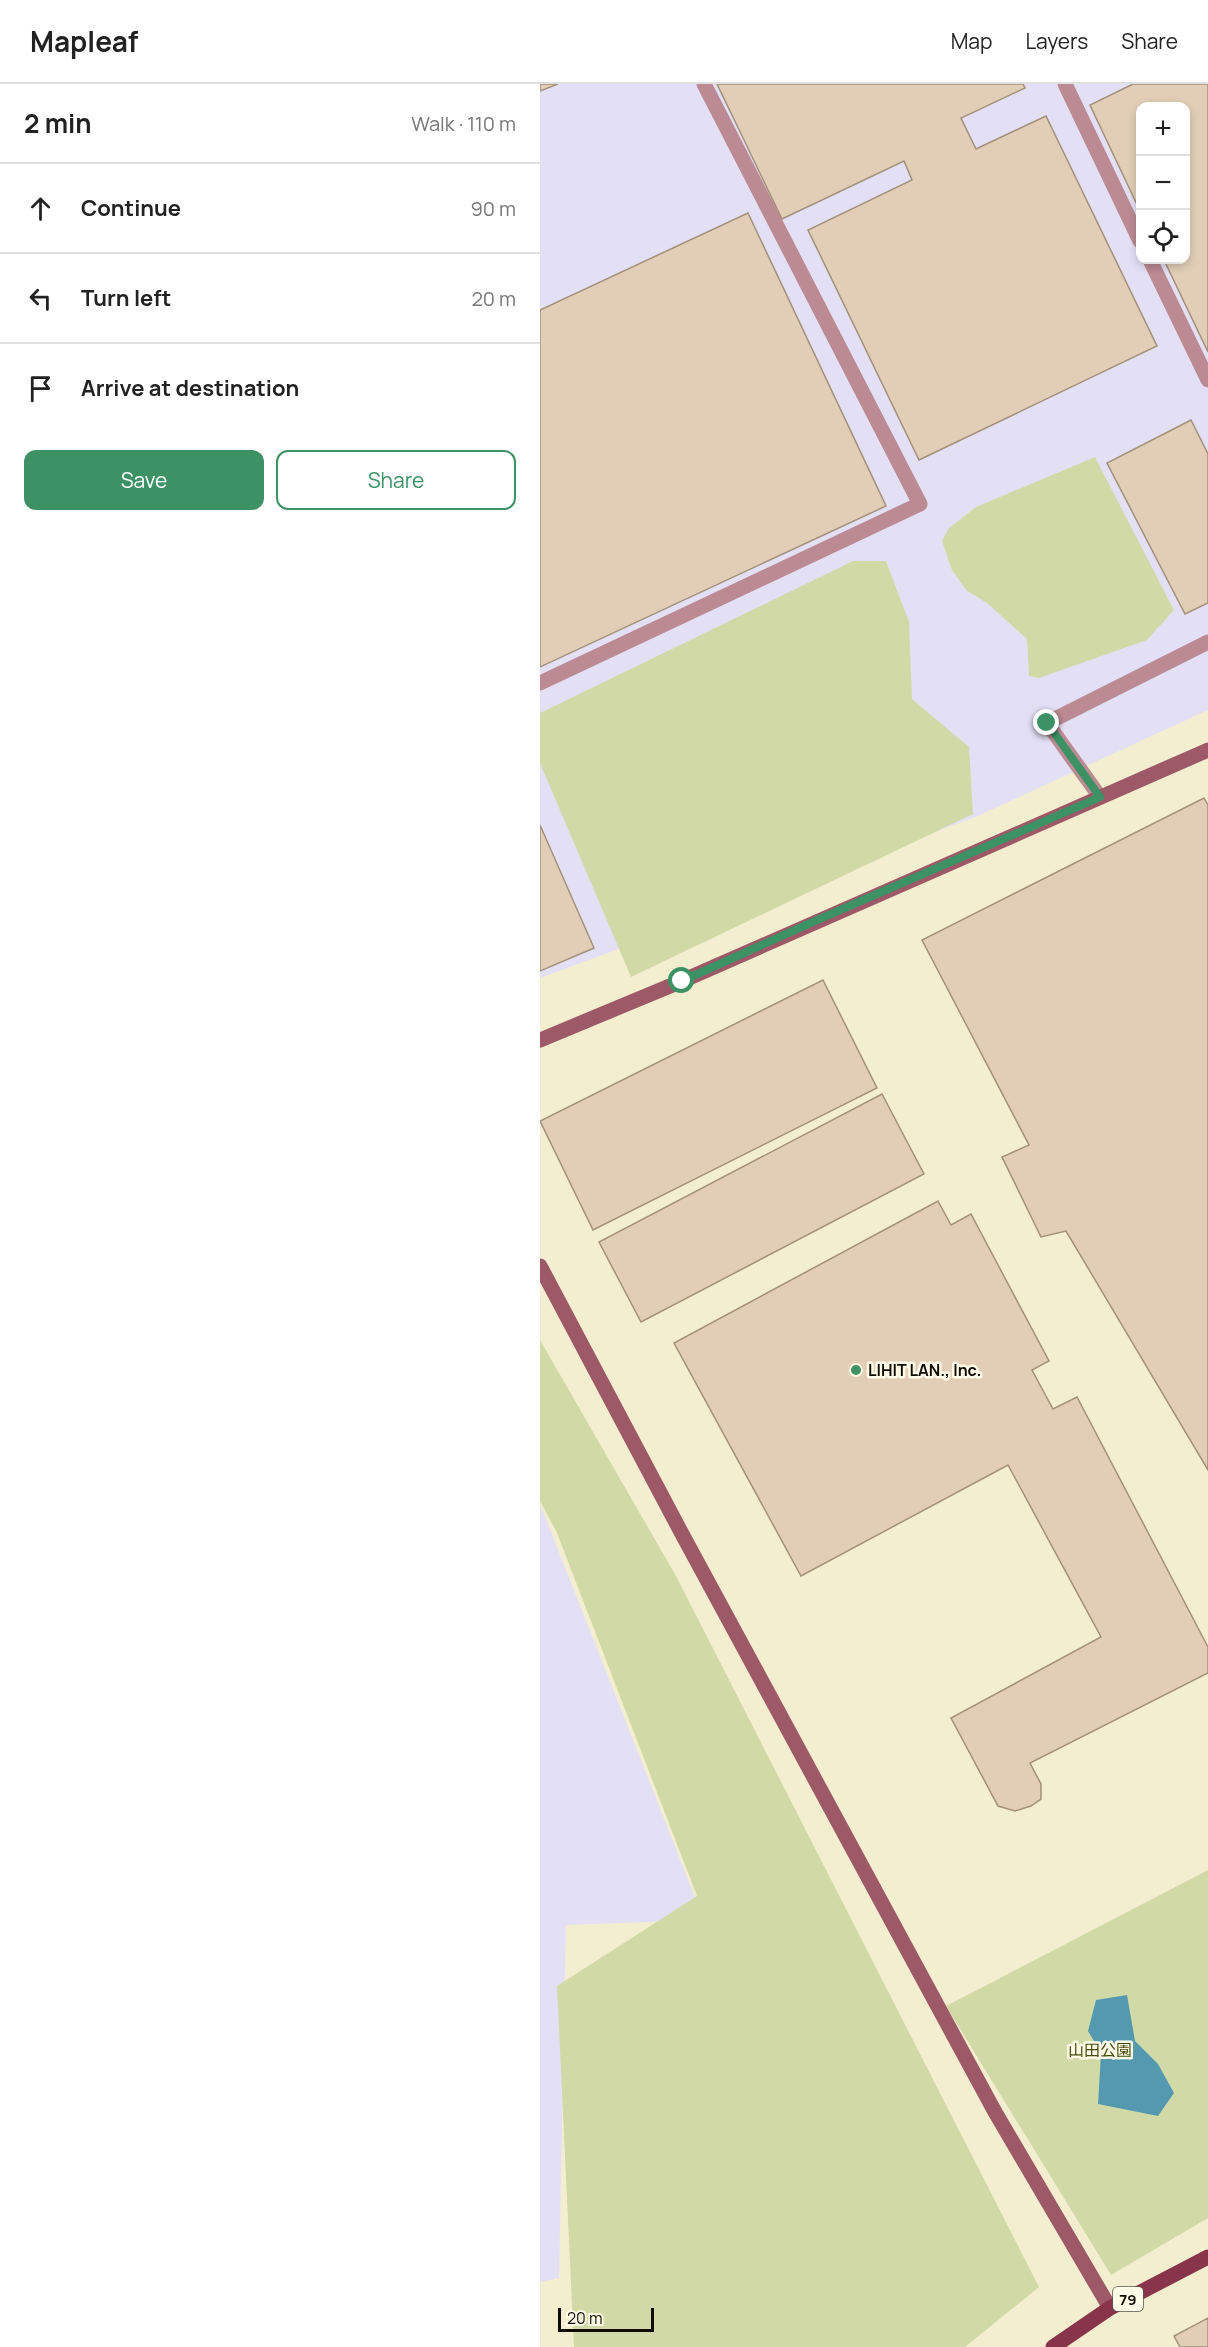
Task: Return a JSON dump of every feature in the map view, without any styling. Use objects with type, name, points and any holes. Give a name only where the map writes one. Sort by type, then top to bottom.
[{"type":"main road","name":"79","points":[[1053,2347],[1110,2308],[1208,2257]]},
{"type":"street","points":[[540,683],[920,504],[704,84]]},
{"type":"street","points":[[1065,84],[1136,233]]},
{"type":"street","points":[[1152,264],[1208,380]]},
{"type":"street","points":[[1100,797],[1047,723],[1208,642]]},
{"type":"street","points":[[540,1040],[682,981],[1208,750]]},
{"type":"street","points":[[540,1266],[995,2112],[1110,2308]]},
{"type":"shaded area","points":[[540,84],[1208,84],[1208,710],[978,816],[540,978]]},
{"type":"shaded area","points":[[540,1504],[704,1920],[566,1925],[559,2278],[540,2282]]},
{"type":"green space","points":[[1095,457],[1174,610],[1147,640],[1039,678],[1029,676],[1027,639],[987,603],[966,590],[952,570],[942,541],[949,528],[976,507]]},
{"type":"green space","points":[[853,561],[886,561],[909,622],[912,699],[969,747],[973,814],[631,977],[540,763],[540,713]]},
{"type":"green space","points":[[540,1340],[676,1576],[1039,2287],[965,2347],[574,2347],[557,1986],[697,1896],[557,1533],[540,1501]]},
{"type":"green space","name":"山田公園","points":[[1208,1870],[1208,2218],[1111,2275],[946,2006]]},
{"type":"water","points":[[1127,1995],[1135,2041],[1158,2064],[1174,2093],[1158,2116],[1098,2104],[1101,2053],[1088,2031],[1096,2000]]},
{"type":"building","points":[[540,84],[558,84],[540,91]]},
{"type":"building","points":[[717,84],[1023,84],[1025,88],[961,118],[976,149],[1046,116],[1157,346],[919,460],[808,230],[912,180],[904,161],[782,219]]},
{"type":"building","points":[[1133,84],[1208,84],[1208,352],[1166,264],[1190,264],[1190,102],[1136,102],[1136,203],[1090,105]]},
{"type":"building","points":[[748,213],[886,506],[540,667],[540,310]]},
{"type":"building","points":[[1191,420],[1208,454],[1208,603],[1185,614],[1107,463]]},
{"type":"building","points":[[1204,798],[1208,805],[1208,1470],[1066,1231],[1041,1237],[1002,1157],[1029,1145],[922,940]]},
{"type":"building","points":[[540,825],[594,948],[540,971]]},
{"type":"building","points":[[823,980],[877,1088],[593,1230],[540,1121]]},
{"type":"building","points":[[882,1094],[924,1174],[641,1322],[599,1242]]},
{"type":"building","points":[[938,1201],[951,1225],[971,1214],[1049,1361],[1032,1370],[1053,1409],[1077,1397],[1208,1647],[1208,1673],[1030,1763],[1041,1784],[1041,1799],[1031,1806],[1015,1811],[998,1806],[951,1718],[1101,1637],[1008,1465],[801,1576],[674,1343]]},
{"type":"building","points":[[1208,2318],[1208,2347],[1180,2347],[1174,2336]]},
{"type":"place","name":"LIHIT LAN., Inc.","points":[[856,1370]]},
{"type":"route","points":[[682,981],[1100,797],[1047,723]]}]
